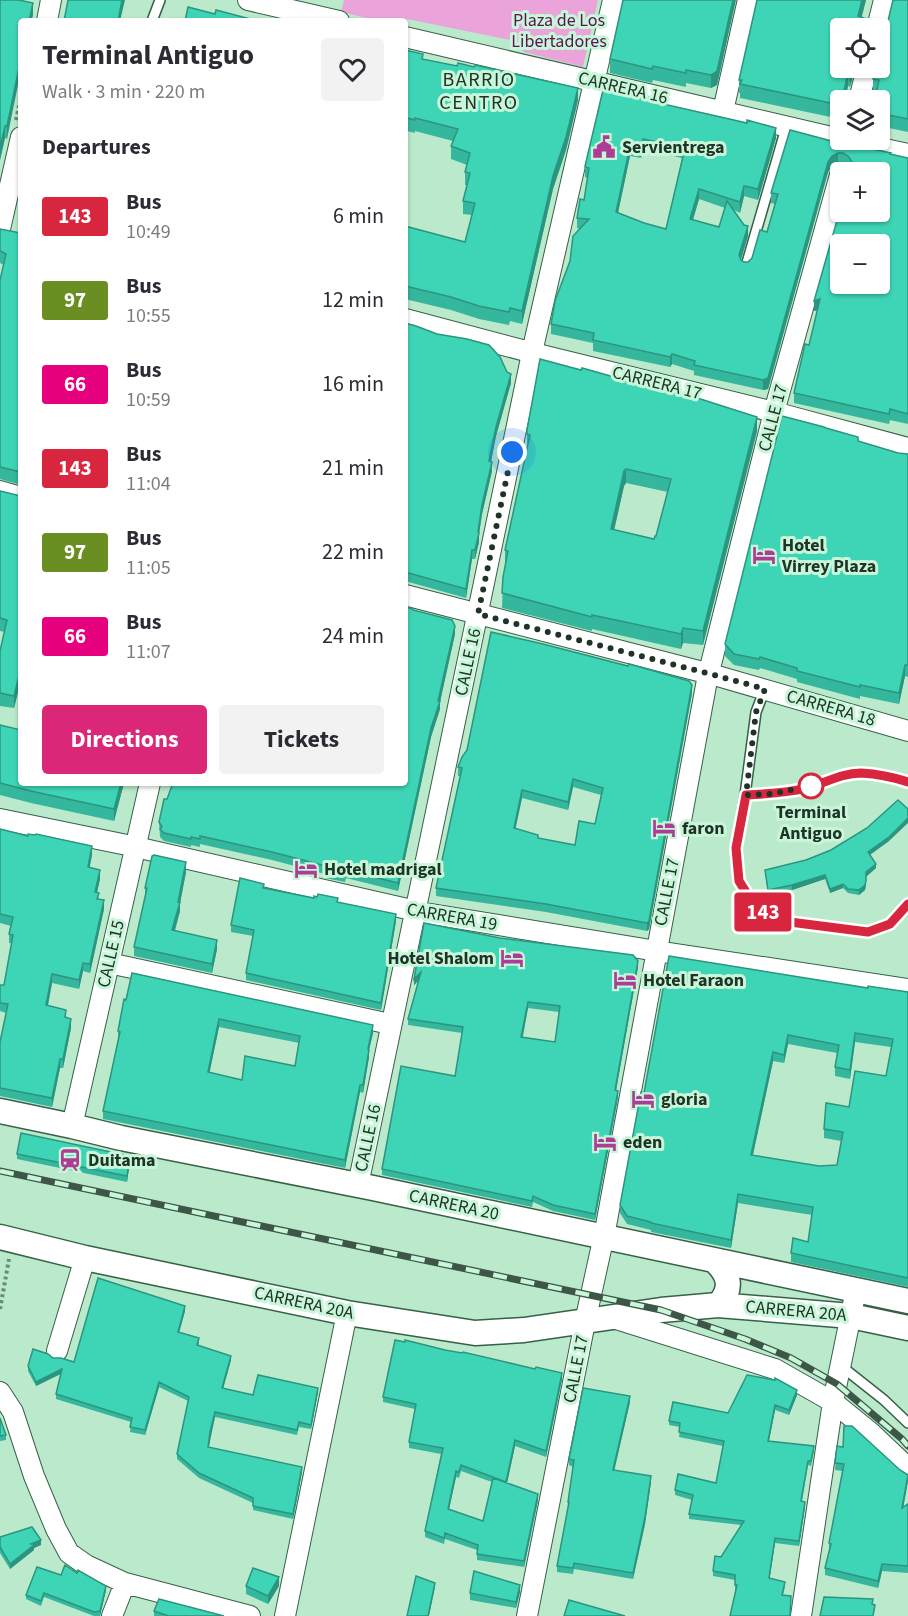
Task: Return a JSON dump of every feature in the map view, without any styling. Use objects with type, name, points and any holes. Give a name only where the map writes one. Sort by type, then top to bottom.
[{"type":"street","points":[[48,18],[51,0]]},
{"type":"street","points":[[248,0],[330,15]]},
{"type":"street","name":"CALLE 16","points":[[358,1185],[390,1024],[534,352],[613,0]]},
{"type":"street","points":[[880,18],[884,0]]},
{"type":"street","points":[[723,111],[747,4]]},
{"type":"street","name":"CARRERA 16","points":[[408,38],[830,136]]},
{"type":"street","name":"CARRERA 16","points":[[890,150],[908,154]]},
{"type":"street","points":[[6,223],[18,153]]},
{"type":"street","name":"CALLE 17","points":[[527,1616],[603,1236],[708,673],[774,412],[830,210]]},
{"type":"street","name":"CARRERA 17","points":[[408,320],[908,448]]},
{"type":"street","points":[[0,491],[18,496]]},
{"type":"street","name":"CARRERA 18","points":[[408,596],[708,673],[908,731]]},
{"type":"street","name":"CALLE 15","points":[[72,1126],[149,786]]},
{"type":"street","name":"CARRERA 19","points":[[0,819],[136,847],[414,911],[908,989]]},
{"type":"street","points":[[109,963],[390,1024]]},
{"type":"street","name":"CARRERA 20","points":[[0,1111],[908,1301]]},
{"type":"street","name":"CARRERA 20A","points":[[6,1239],[85,1258],[347,1313],[475,1334],[524,1330],[661,1310],[718,1305],[851,1316],[908,1328]]},
{"type":"street","points":[[57,1351],[85,1258]]},
{"type":"street","points":[[714,1260],[722,1268],[728,1280],[726,1293],[718,1305]]},
{"type":"street","points":[[801,1616],[833,1402],[856,1290]]},
{"type":"street","points":[[285,1616],[347,1313]]},
{"type":"street","name":"CARRERA 20A","points":[[612,1318],[775,1369],[833,1402],[870,1432],[908,1468]]},
{"type":"street","points":[[0,1392],[13,1412],[34,1476],[56,1529],[69,1552],[86,1565],[128,1584],[250,1616]]},
{"type":"street","points":[[112,1616],[128,1584]]},
{"type":"lane","points":[[153,18],[160,0]]},
{"type":"lane","points":[[746,266],[784,135],[784,126]]},
{"type":"lane","points":[[765,689],[756,712],[746,795],[736,848],[739,881],[756,908],[774,920],[868,932],[890,924],[908,904]]},
{"type":"lane","points":[[746,795],[771,794],[807,788],[839,776],[860,773],[888,776],[908,782]]},
{"type":"lane","points":[[841,1366],[884,1400],[908,1423]]},
{"type":"path","points":[[0,1310],[6,1239]]},
{"type":"green space","name":"Plaza de Los Libertadores","points":[[344,0],[598,0],[583,67],[524,52],[510,40],[408,18],[367,18],[341,12]]},
{"type":"building","points":[[0,0],[19,0],[33,3],[30,18],[18,18],[18,73],[0,148]]},
{"type":"building","points":[[68,0],[122,0],[119,18],[65,18]]},
{"type":"building","points":[[623,0],[733,0],[717,71],[711,75],[686,70],[686,73],[653,66],[652,69],[610,59]]},
{"type":"building","points":[[757,0],[862,0],[858,16],[863,18],[830,18],[830,78],[847,78],[844,90],[830,90],[830,103],[740,84],[742,80],[739,80]]},
{"type":"building","points":[[893,0],[908,0],[908,119],[890,115],[890,90],[877,90],[879,80],[873,79],[890,78],[889,18]]},
{"type":"building","points":[[188,7],[215,14],[216,10],[247,18],[186,18]]},
{"type":"building","points":[[408,51],[423,54],[422,59],[457,66],[458,63],[474,67],[475,65],[578,88],[566,137],[553,176],[522,311],[510,308],[509,312],[479,306],[408,287],[408,227],[465,242],[475,203],[463,201],[470,173],[465,172],[470,153],[451,146],[458,129],[415,118],[415,120],[408,118]]},
{"type":"building","points":[[604,86],[650,97],[650,101],[776,128],[758,189],[744,186],[740,202],[699,189],[690,219],[719,227],[727,201],[744,225],[748,226],[739,255],[741,260],[748,262],[752,258],[760,230],[767,232],[778,194],[771,193],[790,130],[830,141],[830,150],[877,150],[908,158],[908,414],[890,409],[889,414],[794,393],[805,344],[809,345],[820,299],[814,301],[830,245],[830,294],[890,294],[890,234],[833,234],[837,222],[890,222],[890,162],[852,162],[843,153],[838,153],[828,162],[768,378],[763,380],[694,365],[695,361],[672,354],[670,357],[593,340],[594,333],[551,324],[555,301],[570,261],[573,236],[589,219],[577,218],[580,199],[584,200],[589,168],[585,167]],"holes":[[[643,139],[685,148],[666,229],[616,212],[630,146],[641,148]]]},
{"type":"building","points":[[0,229],[18,232],[18,471],[0,467],[0,280],[6,254],[0,251]]},
{"type":"building","points":[[408,324],[437,334],[489,345],[500,357],[507,372],[511,374],[496,427],[479,533],[475,550],[472,550],[466,589],[408,573]]},
{"type":"building","points":[[540,359],[691,396],[757,417],[703,631],[683,628],[681,634],[592,615],[592,617],[502,593],[508,551],[505,550],[530,435],[527,434]],"holes":[[[626,469],[671,479],[654,539],[611,529]]]},
{"type":"building","points":[[782,416],[858,437],[858,441],[908,454],[908,665],[905,665],[899,693],[860,685],[860,687],[797,671],[797,668],[760,657],[759,659],[734,654],[725,644]]},
{"type":"building","points":[[0,491],[18,495],[18,680],[14,696],[0,693],[0,651],[7,620],[0,618]]},
{"type":"building","points":[[408,608],[452,620],[455,626],[438,701],[440,701],[431,728],[398,883],[346,870],[345,874],[325,870],[326,866],[200,836],[200,839],[191,837],[191,839],[164,833],[160,829],[162,827],[159,822],[164,799],[167,799],[172,786],[408,786]]},
{"type":"building","points":[[491,632],[628,666],[629,664],[689,681],[692,685],[649,921],[647,923],[546,904],[436,888],[462,768],[458,767],[467,750]],"holes":[[[573,779],[603,788],[595,824],[579,821],[575,845],[538,838],[538,835],[514,828],[522,790],[568,802]]]},
{"type":"building","points":[[0,725],[18,729],[18,786],[120,786],[114,809],[0,783]]},
{"type":"building","points":[[898,800],[908,809],[908,818],[889,837],[868,852],[876,864],[866,872],[865,885],[859,890],[848,889],[843,884],[830,889],[825,875],[768,890],[765,870],[806,860],[831,850],[867,828]]},
{"type":"building","points":[[0,829],[92,846],[88,867],[100,870],[95,892],[99,893],[97,899],[104,900],[90,964],[83,963],[79,980],[52,974],[46,1005],[66,1010],[65,1017],[71,1019],[52,1098],[0,1088],[0,1042],[8,1004],[0,1003],[0,985],[4,985],[13,935],[9,934],[13,917],[0,914]]},
{"type":"building","points":[[154,855],[186,862],[178,902],[180,902],[172,930],[217,940],[212,964],[134,947]]},
{"type":"building","points":[[240,878],[264,884],[263,888],[314,898],[318,894],[338,898],[337,902],[396,914],[381,1003],[246,973],[254,930],[231,925]]},
{"type":"building","points":[[424,923],[500,938],[633,955],[638,961],[615,1090],[618,1091],[595,1214],[553,1205],[533,1196],[532,1201],[382,1169],[401,1066],[455,1076],[463,1027],[408,1019],[421,972],[414,979]],"holes":[[[528,1002],[560,1006],[555,1042],[521,1037]]]},
{"type":"building","points":[[669,956],[868,988],[868,986],[908,992],[908,1278],[791,1253],[793,1238],[808,1242],[813,1207],[738,1194],[731,1240],[627,1216],[620,1205],[641,1092],[644,1093]],"holes":[[[855,1033],[893,1039],[886,1076],[855,1071],[849,1107],[826,1103],[824,1129],[843,1132],[837,1165],[819,1166],[751,1155],[773,1052],[784,1055],[788,1035],[839,1045],[835,1067],[850,1070]]]},
{"type":"building","points":[[132,973],[373,1025],[363,1085],[360,1085],[345,1160],[103,1111],[120,1032],[118,1031],[124,999],[126,1000]],"holes":[[[219,1019],[300,1036],[295,1066],[245,1056],[242,1080],[208,1072]]]},
{"type":"building","points":[[21,1133],[130,1156],[127,1176],[17,1154]]},
{"type":"building","points":[[98,1278],[185,1306],[178,1332],[199,1338],[197,1345],[231,1356],[222,1388],[253,1395],[258,1375],[318,1388],[311,1425],[299,1422],[297,1430],[215,1412],[210,1432],[208,1447],[302,1467],[293,1514],[253,1506],[253,1498],[199,1473],[177,1454],[189,1397],[159,1382],[145,1430],[130,1427],[132,1418],[56,1394],[62,1369],[36,1382],[28,1366],[33,1349],[53,1358],[74,1362]]},
{"type":"building","points":[[395,1340],[405,1342],[405,1340],[562,1373],[546,1451],[515,1440],[506,1482],[461,1465],[459,1472],[456,1471],[448,1509],[483,1521],[493,1478],[538,1494],[524,1561],[477,1554],[478,1545],[445,1533],[444,1538],[425,1531],[443,1448],[409,1442],[416,1404],[383,1397]]},
{"type":"building","points":[[747,1375],[775,1380],[775,1378],[797,1390],[789,1410],[775,1405],[768,1441],[814,1446],[811,1461],[808,1461],[801,1501],[805,1502],[799,1541],[775,1538],[769,1578],[785,1582],[782,1595],[791,1596],[790,1616],[730,1616],[737,1585],[735,1585],[735,1575],[713,1571],[715,1556],[721,1557],[744,1521],[689,1514],[693,1495],[675,1490],[678,1474],[716,1483],[724,1441],[679,1432],[680,1423],[669,1421],[673,1402],[728,1413]]},
{"type":"building","points":[[583,1388],[630,1396],[613,1470],[651,1476],[633,1573],[574,1563],[573,1568],[557,1566],[574,1460],[569,1459]]},
{"type":"building","points":[[0,1418],[6,1435],[0,1436]]},
{"type":"building","points":[[844,1426],[852,1426],[908,1475],[902,1508],[908,1504],[908,1566],[882,1564],[878,1581],[825,1568],[844,1464],[835,1463],[837,1446],[843,1447]]},
{"type":"building","points":[[32,1527],[41,1540],[31,1544],[34,1545],[10,1564],[0,1547],[0,1537]]},
{"type":"building","points":[[65,1565],[106,1586],[100,1611],[94,1612],[44,1593],[41,1601],[26,1595],[37,1567],[61,1575]]},
{"type":"building","points":[[253,1568],[279,1577],[268,1596],[246,1586]]},
{"type":"building","points":[[474,1571],[520,1585],[516,1602],[470,1593]]},
{"type":"building","points":[[416,1576],[435,1583],[428,1616],[407,1616]]},
{"type":"building","points":[[824,1597],[873,1599],[872,1604],[875,1605],[873,1616],[820,1616]]},
{"type":"building","points":[[159,1599],[224,1616],[169,1616],[154,1611]]},
{"type":"building","points":[[569,1600],[625,1616],[564,1616]]},
{"type":"railway","points":[[0,1171],[661,1310],[745,1339],[791,1358],[837,1384],[908,1446]]},
{"type":"bus line","name":"143","points":[[908,782],[888,776],[860,773],[839,776],[807,788],[771,794],[746,795],[736,848],[739,881],[756,908],[774,920],[868,932],[890,924],[908,904]]},
{"type":"place","name":"Servientrega","points":[[604,147]]},
{"type":"place","name":"Hotel Virrey Plaza","points":[[764,555]]},
{"type":"place","name":"Terminal Antiguo","points":[[811,786]]},
{"type":"place","name":"faron","points":[[664,828]]},
{"type":"place","name":"Hotel madrigal","points":[[306,869]]},
{"type":"place","name":"Hotel Shalom","points":[[512,958]]},
{"type":"place","name":"Hotel Faraon","points":[[625,980]]},
{"type":"place","name":"gloria","points":[[643,1099]]},
{"type":"place","name":"eden","points":[[605,1142]]},
{"type":"place","name":"Duitama","points":[[70,1160]]},
{"type":"district","name":"BARRIO CENTRO","points":[[479,92]]},
{"type":"route","points":[[512,452],[478,614],[765,689],[756,712],[746,795],[771,794],[811,786]]}]
